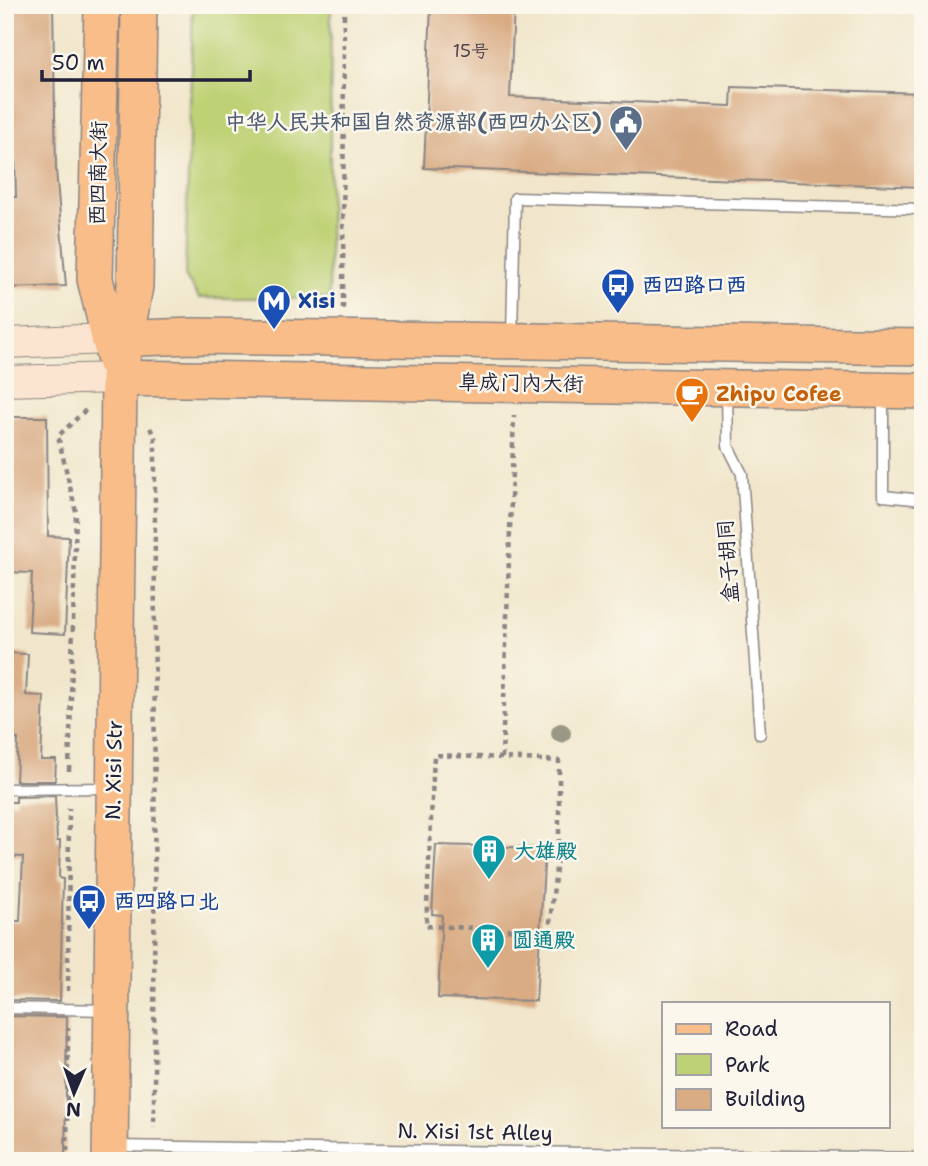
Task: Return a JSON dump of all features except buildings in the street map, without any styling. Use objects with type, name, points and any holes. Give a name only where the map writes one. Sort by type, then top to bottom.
[{"type":"main road","name":"西四南大街","points":[[102,5],[95,279],[118,338]]},
{"type":"main road","name":"西四南大街","points":[[118,338],[135,286],[139,5]]},
{"type":"main road","name":"阜成门内大街","points":[[118,338],[343,338],[923,347]]},
{"type":"main road","points":[[5,343],[118,338]]},
{"type":"main road","name":"N. Xisi Str","points":[[110,1153],[118,338]]},
{"type":"main road","name":"阜成门内大街","points":[[119,379],[923,391]]},
{"type":"main road","points":[[5,381],[119,379]]},
{"type":"lane","points":[[512,340],[516,198],[923,209]]},
{"type":"lane","name":"盒子胡同","points":[[727,387],[728,446],[742,474],[760,734]]},
{"type":"lane","points":[[883,390],[883,496],[923,500]]},
{"type":"lane","points":[[5,789],[114,788]]},
{"type":"lane","points":[[5,1008],[112,1010]]},
{"type":"lane","name":"N. Xisi 1st Alley","points":[[110,1153],[154,1147],[923,1158]]},
{"type":"path","points":[[343,338],[344,5]]},
{"type":"path","points":[[67,1161],[69,788],[76,512],[58,436],[119,379]]},
{"type":"path","points":[[502,758],[515,383]]},
{"type":"path","points":[[149,426],[155,437],[154,1147]]},
{"type":"path","points":[[434,755],[502,758],[559,761],[559,841],[549,931],[426,926],[434,755]]},
{"type":"green space","points":[[193,5],[331,5],[329,298],[199,298],[185,276]]},
{"type":"place","name":"中华人民共和国自然资源部(西四办公区)","points":[[626,152]]},
{"type":"place","name":"西四路口西","points":[[618,315]]},
{"type":"place","name":"Xisi","points":[[274,331]]},
{"type":"place","name":"Zhipu Cofee","points":[[692,424]]},
{"type":"place","name":"大雄殿","points":[[489,881]]},
{"type":"place","name":"西四路口北","points":[[89,931]]},
{"type":"place","name":"圆通殿","points":[[488,970]]}]
